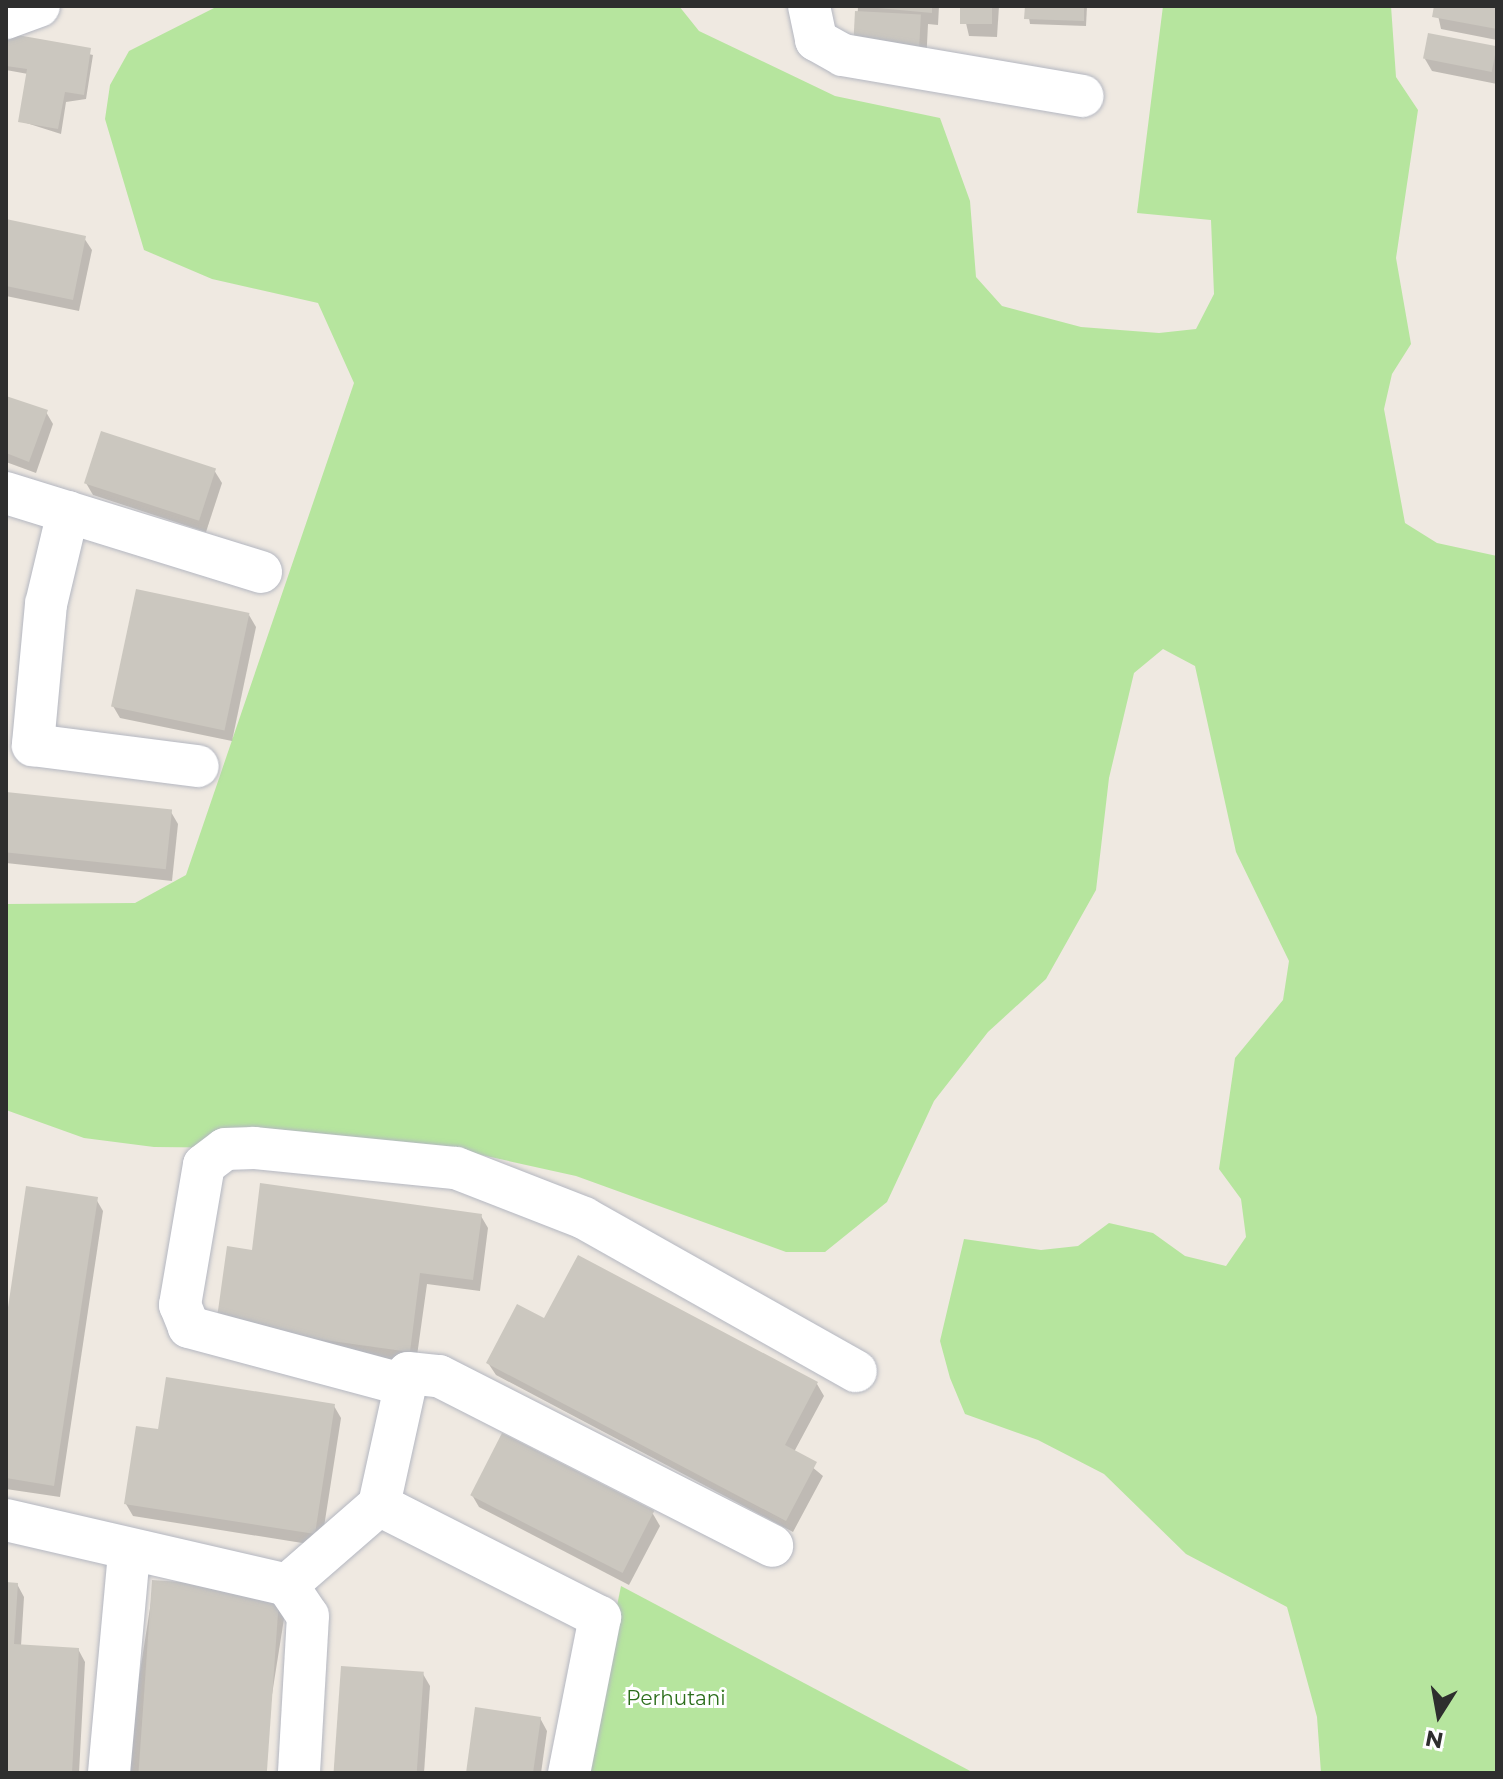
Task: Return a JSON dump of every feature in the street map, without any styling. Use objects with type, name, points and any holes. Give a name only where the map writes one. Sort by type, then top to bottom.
[{"type":"street","points":[[6,18],[39,6]]},
{"type":"street","points":[[809,6],[816,40],[843,55],[1083,96]]},
{"type":"street","points":[[6,493],[261,572]]},
{"type":"street","points":[[68,512],[46,604],[33,745],[198,766]]},
{"type":"street","points":[[405,1385],[189,1327],[180,1305],[204,1165],[225,1149],[254,1148],[456,1168],[584,1218],[856,1371]]},
{"type":"street","points":[[287,1585],[379,1505],[408,1373],[439,1376],[772,1546]]},
{"type":"street","points":[[379,1505],[600,1617],[569,1773]]},
{"type":"street","points":[[6,1520],[129,1553],[287,1585],[308,1616],[299,1773]]},
{"type":"street","points":[[109,1773],[129,1553]]},
{"type":"green space","points":[[218,6],[679,6],[699,31],[835,96],[940,118],[970,201],[976,277],[1002,306],[1081,327],[1159,333],[1196,329],[1214,294],[1211,220],[1137,213],[1163,6],[1391,6],[1396,77],[1418,110],[1396,258],[1411,344],[1392,374],[1384,409],[1405,523],[1437,543],[1497,556],[1497,1773],[1321,1773],[1317,1717],[1287,1607],[1186,1554],[1104,1474],[1038,1440],[965,1414],[950,1378],[940,1341],[964,1239],[1041,1250],[1078,1246],[1109,1223],[1153,1233],[1185,1256],[1226,1266],[1246,1237],[1241,1199],[1219,1169],[1235,1058],[1283,1000],[1289,961],[1236,852],[1195,666],[1163,649],[1134,673],[1109,778],[1096,890],[1046,979],[988,1032],[934,1101],[887,1202],[825,1252],[786,1252],[576,1176],[459,1150],[154,1147],[84,1138],[6,1110],[6,904],[135,903],[186,875],[354,383],[318,303],[212,279],[144,250],[105,119],[110,85],[129,51]]},
{"type":"green space","name":"Perhutani","points":[[621,1586],[974,1773],[583,1773]]},
{"type":"building","points":[[856,6],[932,6],[932,13]]},
{"type":"building","points":[[960,6],[992,6],[992,24],[960,24]]},
{"type":"building","points":[[1025,6],[1084,6],[1084,21],[1024,19]]},
{"type":"building","points":[[1434,6],[1497,6],[1497,29],[1432,17]]},
{"type":"building","points":[[855,11],[921,14],[919,53],[853,50]]},
{"type":"building","points":[[6,33],[91,48],[84,95],[65,92],[58,129],[18,122],[27,69],[6,66]]},
{"type":"building","points":[[1428,33],[1497,46],[1492,72],[1423,59]]},
{"type":"building","points":[[6,219],[86,236],[73,300],[6,286]]},
{"type":"building","points":[[6,396],[48,410],[29,462],[6,453]]},
{"type":"building","points":[[101,431],[216,468],[199,521],[84,483]]},
{"type":"building","points":[[136,589],[249,613],[225,730],[111,706]]},
{"type":"building","points":[[6,792],[172,809],[166,869],[6,852]]},
{"type":"building","points":[[260,1183],[482,1214],[473,1280],[420,1273],[410,1352],[216,1325],[227,1246],[252,1250]]},
{"type":"building","points":[[26,1186],[98,1197],[54,1486],[6,1478],[6,1321]]},
{"type":"building","points":[[578,1255],[818,1382],[785,1445],[817,1462],[786,1521],[486,1363],[517,1304],[544,1318]]},
{"type":"building","points":[[166,1377],[335,1404],[315,1534],[124,1504],[136,1426],[158,1429]]},
{"type":"building","points":[[502,1433],[654,1511],[623,1573],[470,1495]]},
{"type":"building","points":[[152,1580],[280,1589],[267,1773],[139,1773]]},
{"type":"building","points":[[6,1582],[18,1583],[14,1644],[79,1648],[72,1773],[6,1773]]},
{"type":"building","points":[[341,1666],[424,1672],[417,1773],[334,1773]]},
{"type":"building","points":[[475,1707],[541,1717],[533,1773],[466,1773]]}]
